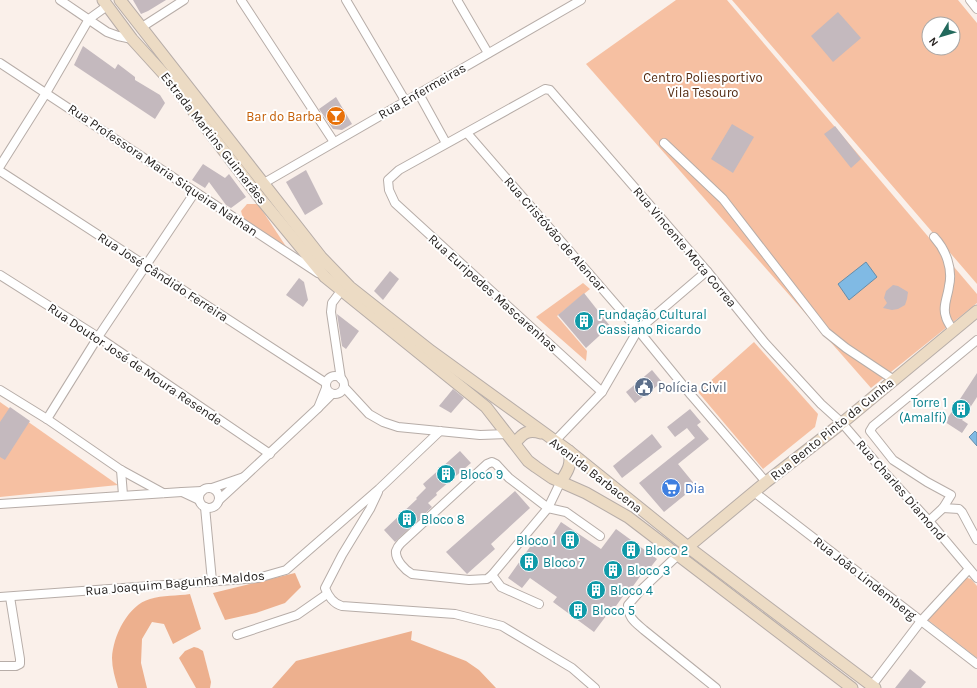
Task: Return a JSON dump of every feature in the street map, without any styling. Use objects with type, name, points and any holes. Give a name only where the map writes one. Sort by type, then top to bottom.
[{"type":"main road","points":[[105,3],[119,0]]},
{"type":"main road","name":"Estrada Martins Guimarães","points":[[119,0],[142,27],[321,257]]},
{"type":"main road","name":"Estrada Martins Guimarães","points":[[105,3],[132,39],[172,83],[260,198],[325,277]]},
{"type":"main road","points":[[132,39],[137,36],[142,27]]},
{"type":"main road","name":"Avenida Barbacena","points":[[321,257],[350,287],[431,351],[569,451],[688,547],[873,687]]},
{"type":"main road","name":"Avenida Barbacena","points":[[325,277],[486,407],[512,438],[528,461],[536,467],[628,517],[852,688]]},
{"type":"main road","name":"Rua Bento Pinto da Cunha","points":[[678,554],[766,482],[842,423],[977,311]]},
{"type":"main road","points":[[512,438],[525,432],[536,431],[545,434]]},
{"type":"main road","points":[[561,481],[570,467],[571,458],[569,451]]},
{"type":"street","points":[[60,0],[107,32],[132,39]]},
{"type":"street","points":[[142,27],[184,0]]},
{"type":"street","points":[[241,0],[334,142]]},
{"type":"street","points":[[346,0],[406,102]]},
{"type":"street","points":[[457,0],[488,53]]},
{"type":"street","name":"Rua Enfermeiras","points":[[264,183],[406,102],[569,3],[581,0]]},
{"type":"street","points":[[970,0],[977,9]]},
{"type":"street","points":[[0,166],[90,19],[105,3]]},
{"type":"street","name":"Rua Professora Maria Siqueira Nathan","points":[[0,63],[325,277]]},
{"type":"street","name":"Rua Vincente Mota Correa","points":[[467,133],[545,88],[550,90],[707,271],[765,343],[822,404]]},
{"type":"street","points":[[419,94],[446,143],[467,133]]},
{"type":"street","name":"Rua Cristóvão de Alencar","points":[[467,133],[638,330],[695,401],[766,482]]},
{"type":"street","name":"Rua Euripedes Mascarenhas","points":[[446,143],[399,170],[388,180],[389,190],[395,203],[602,392]]},
{"type":"street","points":[[664,143],[723,199],[826,332],[846,348],[894,380]]},
{"type":"street","name":"Rua José Cândido Ferreira","points":[[0,171],[328,388]]},
{"type":"street","points":[[47,419],[98,337],[195,192]]},
{"type":"street","points":[[934,237],[945,252],[949,268],[950,285],[944,306],[945,316],[953,331]]},
{"type":"street","points":[[555,442],[602,392],[638,330],[707,271]]},
{"type":"street","name":"Rua Doutor José de Moura Resende","points":[[0,275],[98,337],[270,454]]},
{"type":"street","points":[[328,388],[341,392],[342,383],[331,312],[332,302],[341,291]]},
{"type":"street","points":[[929,521],[943,508],[951,495],[926,482],[893,460],[870,431],[873,426],[977,340]]},
{"type":"street","points":[[205,507],[214,507],[219,500],[318,408],[328,388],[331,377],[336,376],[369,414],[382,422],[398,427],[512,438]]},
{"type":"street","points":[[0,390],[47,419],[121,470],[162,493]]},
{"type":"street","name":"Rua Charles Diamond","points":[[822,404],[842,423],[929,521],[977,578]]},
{"type":"street","name":"Rua Joaquim Bagunha Maldos","points":[[0,597],[258,578],[286,570],[379,489],[440,431]]},
{"type":"street","points":[[561,481],[548,508],[487,579],[469,580],[412,574],[406,571],[396,557],[396,550],[407,537],[487,464],[492,462],[496,464],[509,478],[548,508],[566,512],[600,536]]},
{"type":"street","points":[[121,470],[124,495]]},
{"type":"street","points":[[0,504],[202,491],[244,477]]},
{"type":"street","points":[[212,488],[219,494],[219,500]]},
{"type":"street","points":[[379,489],[370,509],[342,555],[325,588],[327,594],[337,604],[342,606],[455,614],[502,626],[572,668],[595,688]]},
{"type":"street","points":[[199,500],[200,493],[202,491]]},
{"type":"street","points":[[182,492],[199,500],[205,507],[212,581]]},
{"type":"street","name":"Rua João Lindemberg","points":[[754,492],[977,664]]},
{"type":"street","points":[[943,508],[959,509],[977,540]]},
{"type":"street","points":[[678,554],[641,590],[628,605],[628,614],[644,630],[716,688]]},
{"type":"street","points":[[873,687],[921,621],[969,569]]},
{"type":"street","points":[[492,575],[501,587],[539,604]]},
{"type":"street","points":[[237,635],[297,615],[327,594]]},
{"type":"street","points":[[0,666],[16,666],[20,664],[10,597]]},
{"type":"green space","name":"Centro Poliesportivo Vila Tesouro","points":[[676,0],[727,0],[977,294],[977,303],[871,388],[586,64]]},
{"type":"green space","points":[[732,0],[958,0],[977,23],[977,284]]},
{"type":"green space","points":[[247,204],[258,204],[289,251],[243,218],[241,211]]},
{"type":"green space","points":[[583,283],[590,289],[557,316],[587,351],[586,361],[536,317]]},
{"type":"green space","points":[[754,342],[818,414],[815,427],[763,469],[698,392]]},
{"type":"green space","points":[[0,402],[118,485],[0,497]]},
{"type":"green space","points":[[964,577],[971,579],[977,586],[977,658],[928,620]]},
{"type":"shaded area","points":[[295,573],[301,587],[285,603],[256,613],[225,620],[213,593]]},
{"type":"shaded area","points":[[190,594],[201,629],[173,644],[164,624],[152,622],[142,639],[141,663],[147,688],[118,688],[112,658],[115,640],[123,622],[142,602],[160,597]]},
{"type":"shaded area","points":[[412,631],[411,640],[466,661],[479,670],[496,688],[272,688],[296,661]]},
{"type":"shaded area","points":[[194,647],[203,651],[211,682],[210,688],[196,688],[179,658],[185,651]]},
{"type":"water","points":[[866,262],[877,277],[849,300],[838,284]]},
{"type":"water","points":[[975,431],[977,433],[977,446],[969,437]]},
{"type":"building","points":[[133,0],[166,0],[141,14]]},
{"type":"building","points":[[838,12],[861,38],[833,62],[811,36]]},
{"type":"building","points":[[83,46],[115,69],[118,64],[135,77],[135,80],[160,95],[165,103],[155,119],[74,65]]},
{"type":"building","name":"Bar do Barba","points":[[336,97],[352,124],[342,130],[333,129],[319,109]]},
{"type":"building","points":[[732,124],[754,137],[733,173],[711,159]]},
{"type":"building","points":[[835,126],[861,159],[851,168],[824,134]]},
{"type":"building","points":[[203,164],[225,178],[229,174],[246,197],[231,208],[226,205],[209,182],[205,188],[192,180]]},
{"type":"building","points":[[306,170],[323,204],[305,215],[286,182]]},
{"type":"building","points":[[390,271],[399,279],[383,300],[374,291]]},
{"type":"building","points":[[299,278],[304,282],[308,300],[303,307],[286,295]]},
{"type":"building","points":[[893,285],[898,286],[908,292],[905,305],[898,309],[892,310],[883,308],[887,303],[884,298],[886,291]]},
{"type":"building","name":"Fundação Cultural Cassiano Ricardo","points":[[584,293],[610,326],[586,348],[558,315]]},
{"type":"building","points":[[337,314],[359,331],[346,349],[342,346]]},
{"type":"building","name":"Polícia Civil","points":[[652,370],[662,382],[635,403],[626,392]]},
{"type":"building","name":"Torre 1 (Amalfi)","points":[[977,373],[977,397],[962,420],[968,424],[962,433],[945,422]]},
{"type":"building","points":[[453,389],[464,398],[451,413],[439,406]]},
{"type":"building","points":[[10,407],[30,421],[5,460],[0,457],[0,422]]},
{"type":"building","points":[[690,409],[701,422],[697,425],[709,439],[678,464],[696,486],[664,512],[639,483],[695,438],[687,428],[675,437],[667,427]]},
{"type":"building","points":[[652,434],[662,447],[622,478],[613,466]]},
{"type":"building","points":[[460,451],[471,463],[436,493],[437,495],[428,503],[432,507],[395,542],[384,530],[417,499],[416,498],[426,488],[423,484]]},
{"type":"building","points":[[515,491],[530,508],[491,544],[495,549],[467,574],[446,552]]},
{"type":"building","points":[[561,522],[601,549],[616,529],[657,559],[646,573],[644,571],[628,593],[626,592],[611,613],[609,612],[594,632],[553,602],[557,597],[530,578],[522,588],[508,578],[537,537],[547,544]]},
{"type":"building","points":[[910,669],[926,682],[921,688],[895,688]]},
{"type":"place","name":"Bar do Barba","points":[[336,116]]},
{"type":"place","name":"Fundação Cultural Cassiano Ricardo","points":[[584,321]]},
{"type":"place","name":"Polícia Civil","points":[[644,387]]},
{"type":"place","name":"Torre 1 (Amalfi)","points":[[961,409]]},
{"type":"place","name":"Bloco 9","points":[[446,474]]},
{"type":"place","name":"Dia","points":[[671,488]]},
{"type":"place","name":"Bloco 8","points":[[407,519]]},
{"type":"place","name":"Bloco 1","points":[[570,540]]},
{"type":"place","name":"Bloco 2","points":[[631,550]]},
{"type":"place","name":"Bloco 7","points":[[529,562]]},
{"type":"place","name":"Bloco 3","points":[[613,570]]},
{"type":"place","name":"Bloco 4","points":[[596,590]]},
{"type":"place","name":"Bloco 5","points":[[578,610]]}]
